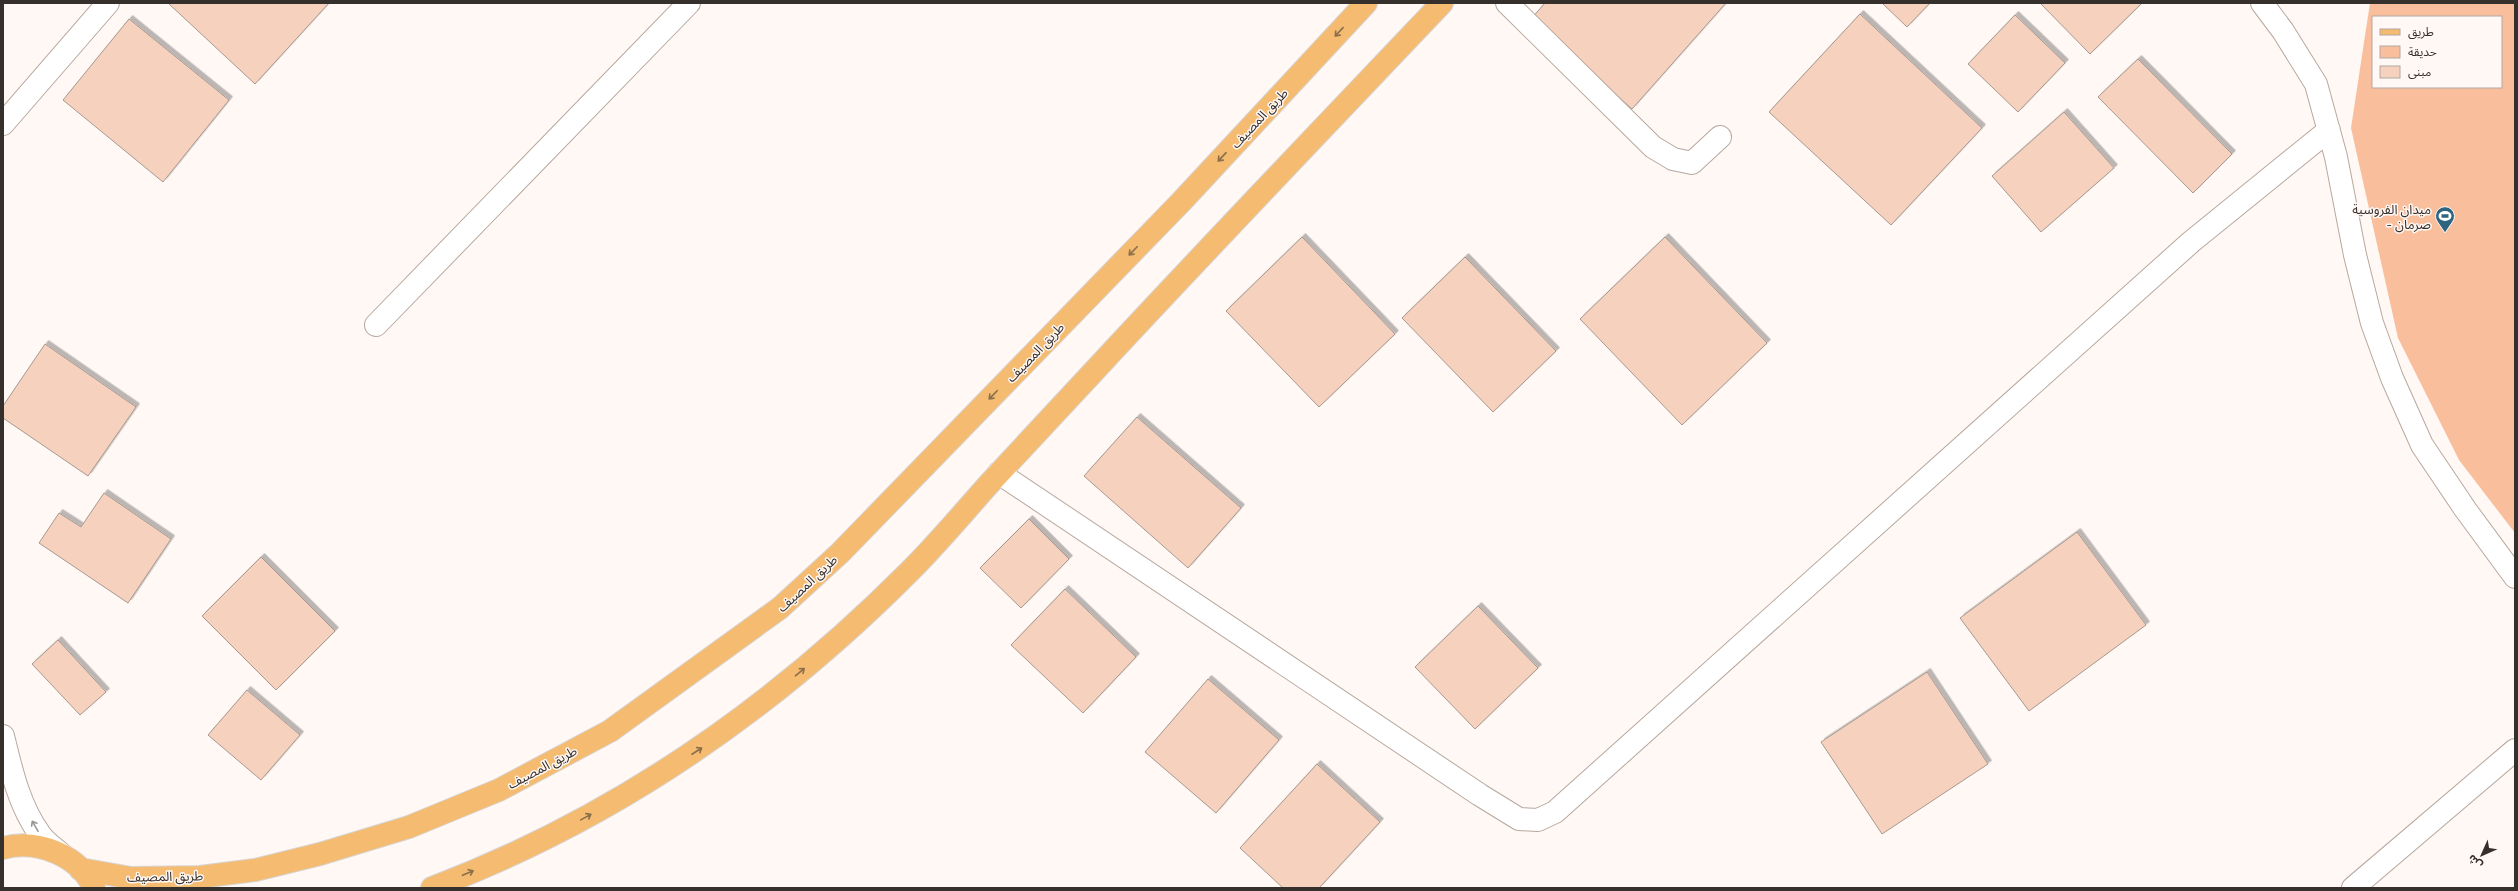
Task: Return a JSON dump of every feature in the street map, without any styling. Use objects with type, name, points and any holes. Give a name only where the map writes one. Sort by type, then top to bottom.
[{"type":"main road","name":"طريق المصيف","points":[[80,869],[131,878],[200,877],[255,870],[320,854],[409,827],[498,790],[610,731],[780,608],[840,553],[1182,201],[1366,3]]},
{"type":"main road","points":[[432,888],[489,865],[578,822],[650,782],[703,747],[766,700],[831,646],[912,569],[999,473],[1442,3]]},
{"type":"main road","points":[[3,848],[28,845],[61,854],[80,869],[94,888]]},
{"type":"street","points":[[3,124],[108,3]]},
{"type":"street","points":[[376,325],[689,3]]},
{"type":"street","points":[[1507,3],[1653,147],[1673,158],[1692,163],[1720,137]]},
{"type":"street","points":[[2262,3],[2283,31],[2316,84],[2329,130],[2372,323],[2392,378],[2422,445],[2465,509],[2515,578]]},
{"type":"street","points":[[999,473],[1480,795],[1519,819],[1538,820],[1555,812],[2191,242],[2329,130]]},
{"type":"street","points":[[3,736],[13,776],[28,815],[39,834],[61,854]]},
{"type":"street","points":[[2353,888],[2515,750]]},
{"type":"green space","name":"ميدان الفروسية - صرمان","points":[[2370,3],[2515,3],[2515,533],[2459,460],[2398,338],[2351,128]]},
{"type":"building","points":[[168,3],[329,3],[255,84]]},
{"type":"building","points":[[1545,3],[1726,3],[1632,109],[1531,19]]},
{"type":"building","points":[[1882,3],[1930,3],[1907,27]]},
{"type":"building","points":[[2040,3],[2142,3],[2090,54]]},
{"type":"building","points":[[1860,14],[1982,128],[1891,225],[1769,112]]},
{"type":"building","points":[[2015,15],[2065,63],[2018,112],[1968,64]]},
{"type":"building","points":[[129,19],[229,100],[163,182],[63,100]]},
{"type":"building","points":[[2138,59],[2232,154],[2193,193],[2098,97]]},
{"type":"building","points":[[2064,112],[2114,168],[2041,232],[1992,176]]},
{"type":"building","points":[[1302,237],[1395,334],[1319,407],[1226,311]]},
{"type":"building","points":[[1665,237],[1767,343],[1682,425],[1580,319]]},
{"type":"building","points":[[1465,257],[1556,351],[1493,412],[1402,318]]},
{"type":"building","points":[[45,344],[136,407],[88,476],[3,418],[3,406]]},
{"type":"building","points":[[1137,417],[1241,508],[1188,568],[1084,476]]},
{"type":"building","points":[[104,493],[171,539],[128,603],[39,543],[59,513],[81,527]]},
{"type":"building","points":[[1029,519],[1069,559],[1021,608],[980,568]]},
{"type":"building","points":[[2077,532],[2146,625],[2029,711],[1960,618]]},
{"type":"building","points":[[261,557],[335,631],[276,690],[202,616]]},
{"type":"building","points":[[1065,589],[1136,657],[1083,713],[1011,645]]},
{"type":"building","points":[[1478,606],[1538,668],[1475,729],[1415,667]]},
{"type":"building","points":[[58,640],[106,692],[80,715],[32,664]]},
{"type":"building","points":[[1927,672],[1988,764],[1882,834],[1821,742]]},
{"type":"building","points":[[1208,679],[1279,740],[1216,813],[1145,752]]},
{"type":"building","points":[[247,690],[300,735],[261,780],[208,735]]},
{"type":"building","points":[[1317,764],[1380,822],[1319,888],[1283,888],[1240,848]]},
{"type":"place","name":"ميدان الفروسية - صرمان","points":[[2445,233]]}]
